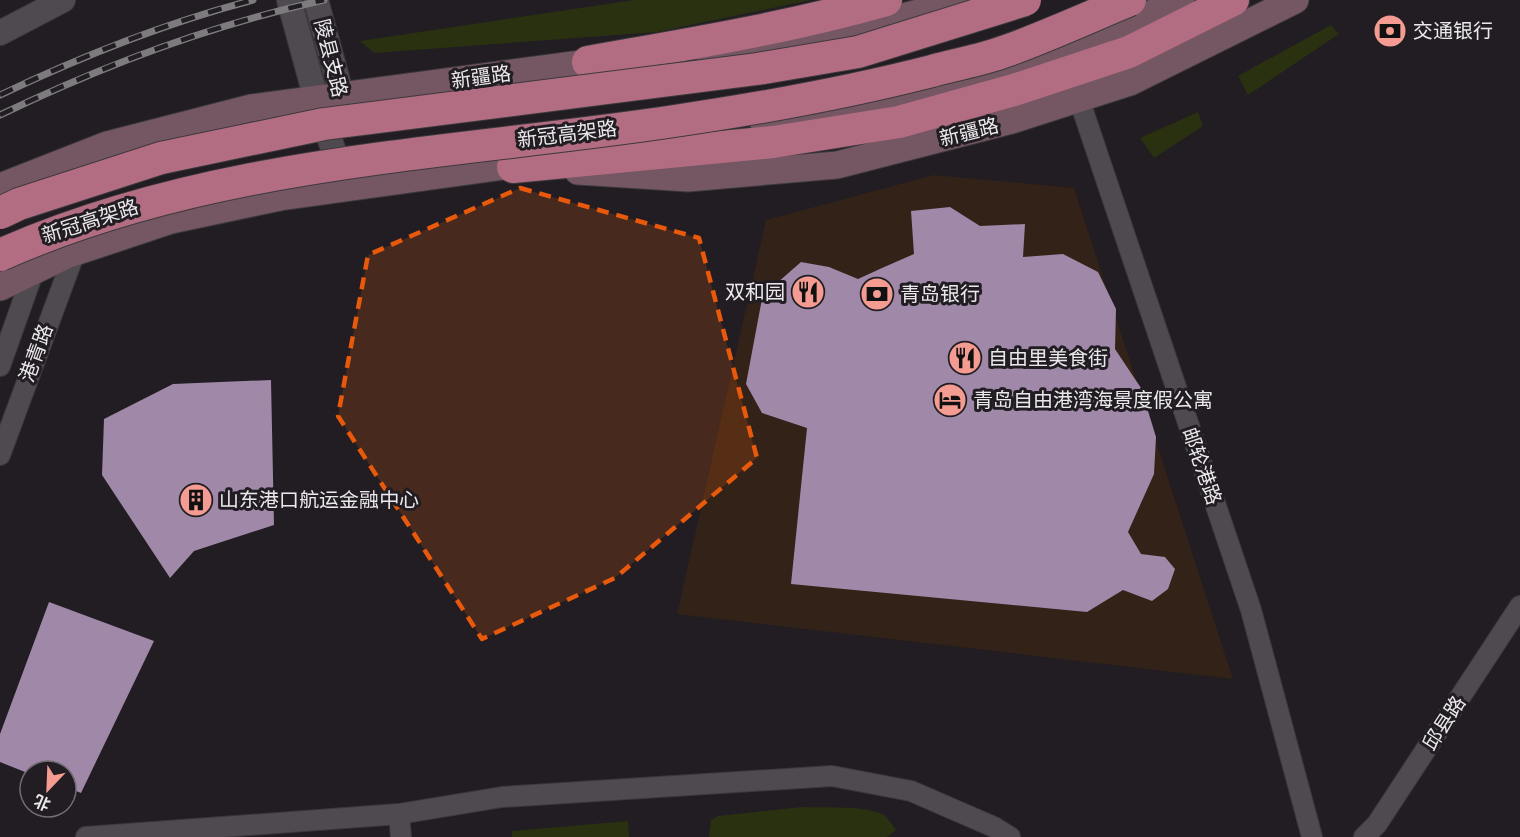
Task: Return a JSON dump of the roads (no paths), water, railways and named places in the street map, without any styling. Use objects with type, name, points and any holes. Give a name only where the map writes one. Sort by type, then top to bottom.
[{"type":"highway","points":[[588,62],[738,35],[838,14],[886,0]]},
{"type":"highway","name":"新冠高架路","points":[[0,213],[19,204],[161,158],[312,126],[746,70],[858,52],[1025,0]]},
{"type":"highway","name":"新冠高架路","points":[[0,255],[49,233],[173,194],[273,174],[510,140],[668,122],[864,89],[1004,52],[1130,0]]},
{"type":"highway","points":[[513,166],[773,142],[899,122],[1014,90],[1129,52],[1231,1]]},
{"type":"main road","name":"新疆路","points":[[0,187],[107,145],[251,108],[588,62],[790,46],[969,0]]},
{"type":"main road","name":"新疆路","points":[[0,287],[75,252],[171,220],[280,197],[513,166],[651,137],[813,114],[930,91],[1017,69],[1138,21],[1181,0]]},
{"type":"main road","name":"新疆路","points":[[513,166],[688,178],[837,165],[1012,120],[1130,82],[1295,0]]},
{"type":"street","points":[[0,33],[63,0]]},
{"type":"street","points":[[289,0],[316,99],[347,188]]},
{"type":"street","name":"陵县支路","points":[[316,0],[342,96],[347,188]]},
{"type":"street","name":"邮轮港路","points":[[1079,99],[1251,610],[1312,837]]},
{"type":"street","name":"港青路","points":[[0,454],[75,252]]},
{"type":"street","points":[[0,366],[34,270]]},
{"type":"street","name":"邱县路","points":[[1364,837],[1377,824],[1520,606]]},
{"type":"street","points":[[86,837],[399,814],[502,797],[832,776],[911,792],[994,827],[1010,837]]},
{"type":"street","points":[[399,814],[401,837]]},
{"type":"railway","points":[[0,95],[124,42],[188,19],[253,0]]},
{"type":"railway","points":[[0,115],[79,79],[159,48],[240,21],[324,0]]},
{"type":"place","name":"交通银行","points":[[1390,31]]},
{"type":"place","name":"双和园","points":[[808,292]]},
{"type":"place","name":"青岛银行","points":[[877,294]]},
{"type":"place","name":"自由里美食街","points":[[965,358]]},
{"type":"place","name":"青岛自由港湾海景度假公寓","points":[[950,400]]},
{"type":"place","name":"山东港口航运金融中心","points":[[196,500]]}]
